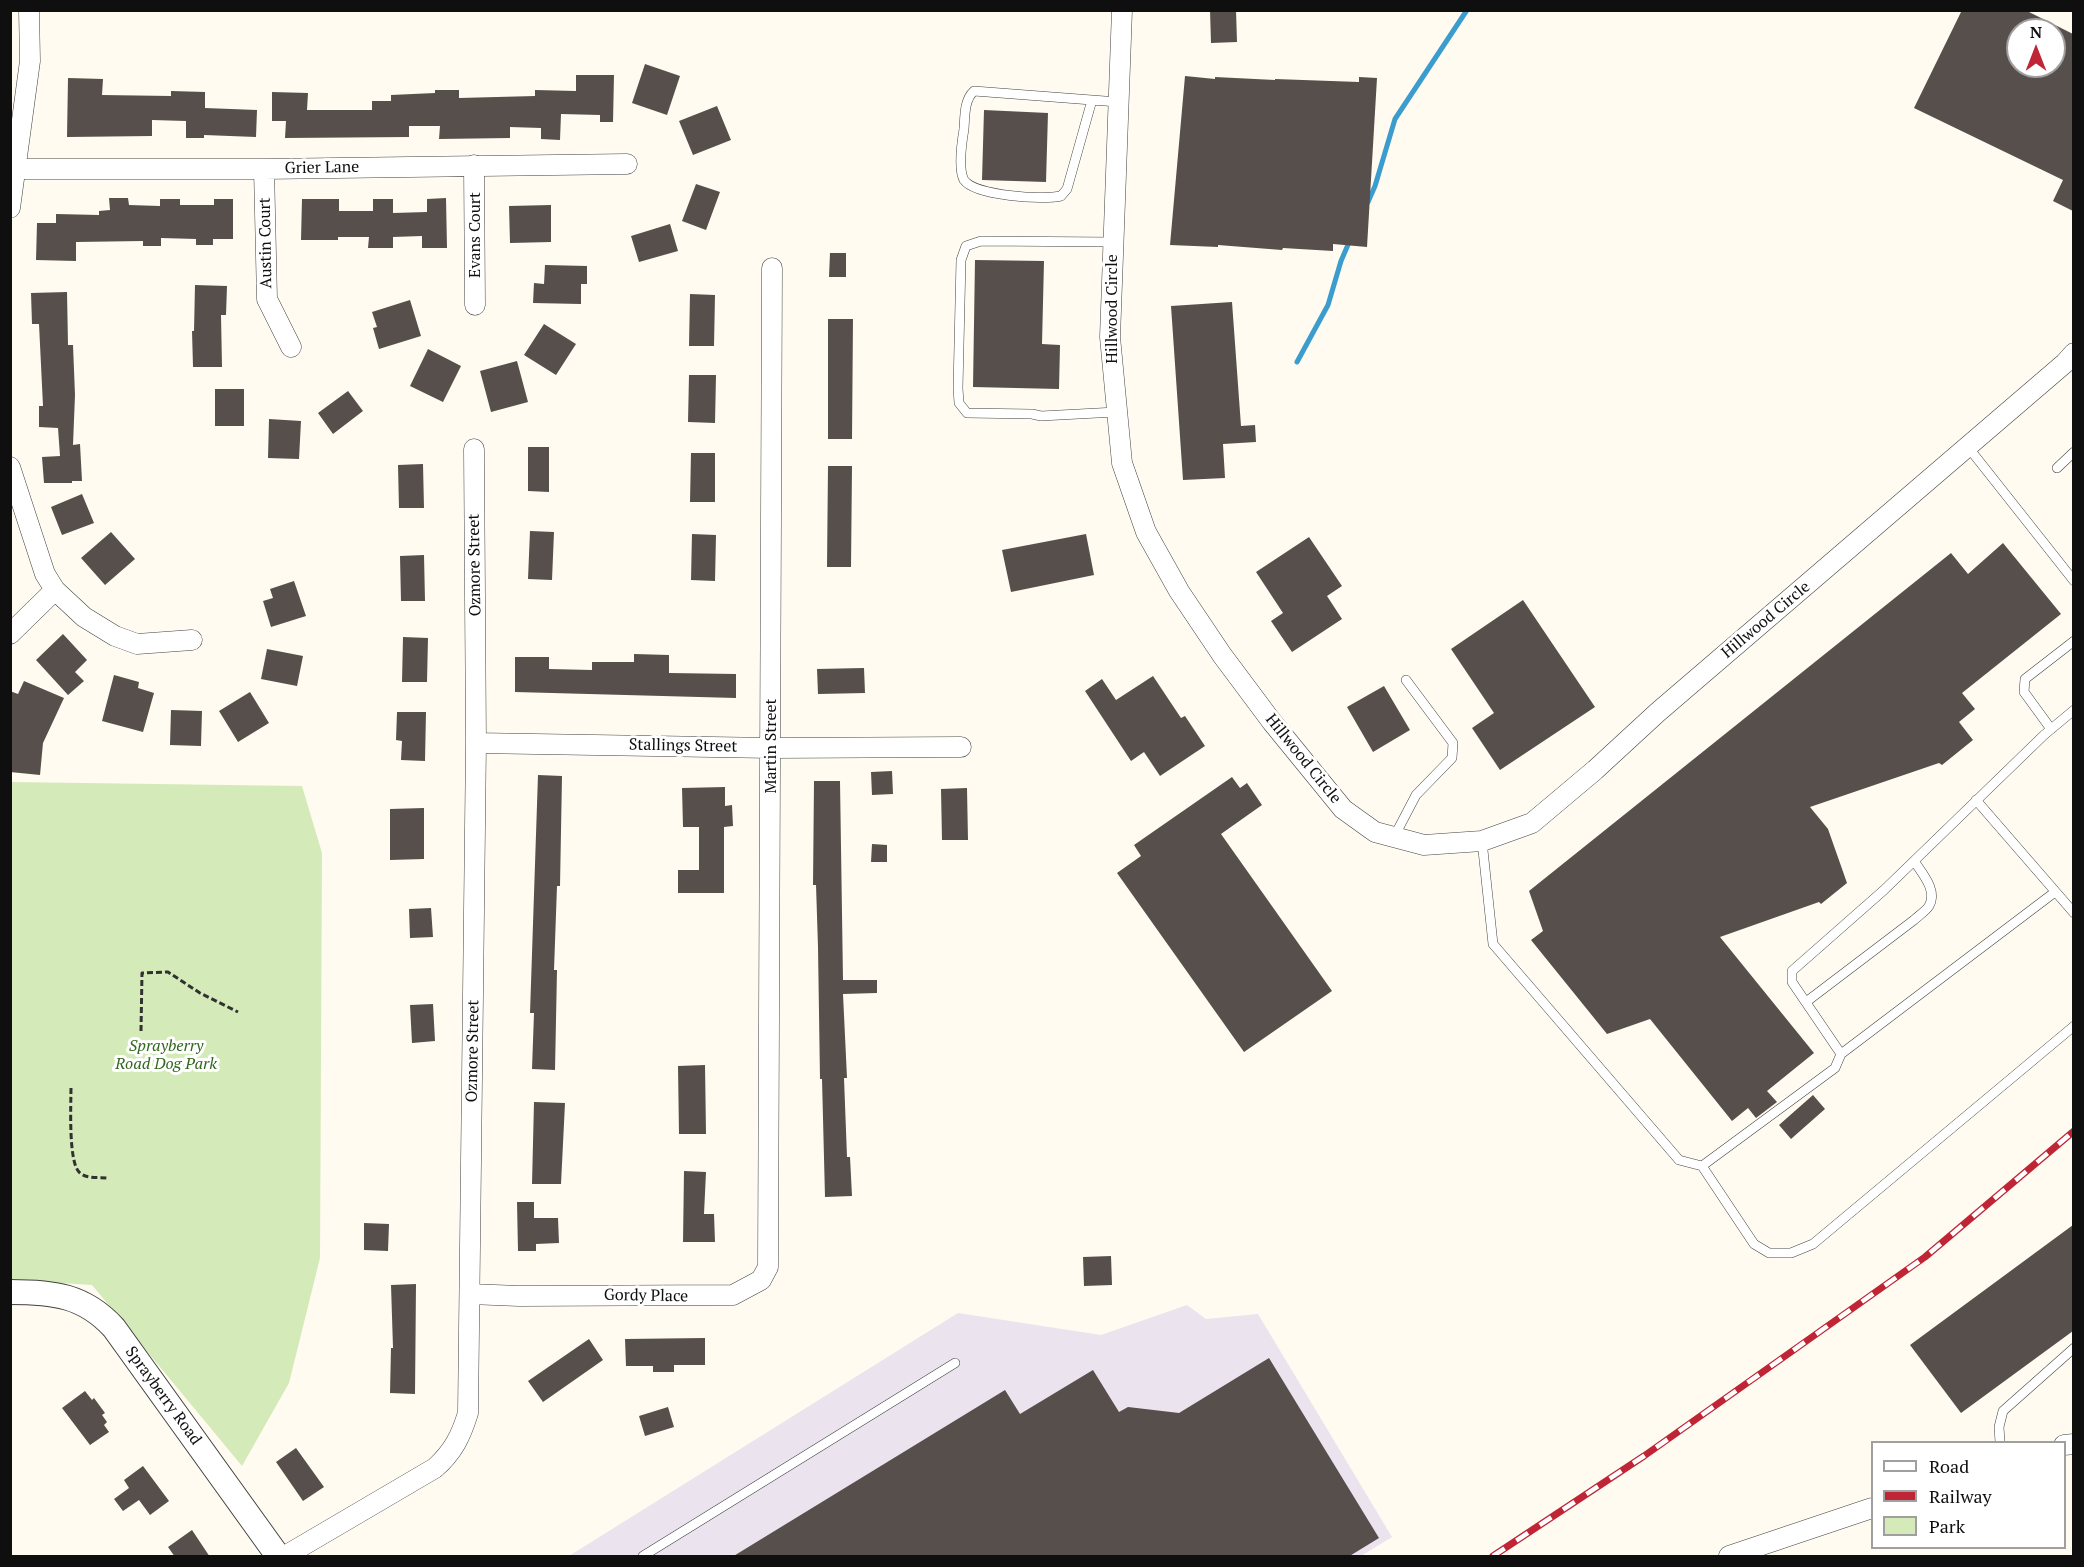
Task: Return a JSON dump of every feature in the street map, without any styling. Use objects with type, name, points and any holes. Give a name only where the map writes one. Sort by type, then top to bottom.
[{"type":"street","points":[[10,208],[30,61],[29,10]]},
{"type":"street","name":"Hillwood Circle","points":[[1122,10],[1110,337],[1122,463],[1146,532],[1179,591],[1222,655],[1272,722],[1343,809],[1375,832],[1424,845],[1482,841],[1532,823],[2065,363],[2073,353]]},
{"type":"street","name":"Grier Lane","points":[[17,168],[627,164]]},
{"type":"street","name":"Evans Court","points":[[474,165],[475,305]]},
{"type":"street","name":"Austin Court","points":[[264,168],[267,299],[291,347]]},
{"type":"street","name":"Martin Street","points":[[769,1224],[772,268]]},
{"type":"street","name":"Ozmore Street","points":[[285,1557],[435,1468],[447,1457],[462,1432],[468,1413],[476,743],[474,449]]},
{"type":"street","points":[[10,467],[45,574],[55,590],[84,617],[115,636],[137,644],[192,640]]},
{"type":"street","points":[[10,634],[55,590]]},
{"type":"street","name":"Stallings Street","points":[[476,743],[961,747]]},
{"type":"street","name":"Gordy Place","points":[[470,1294],[690,1297],[733,1295],[761,1280],[768,1267],[769,1224]]},
{"type":"street","name":"Sprayberry Road","points":[[10,1292],[50,1293],[63,1296],[90,1306],[103,1316],[114,1328],[278,1557]]},
{"type":"street","points":[[1729,1557],[1871,1508]]},
{"type":"lane","points":[[1092,100],[1067,189],[1061,196],[1053,198],[1001,195],[974,189],[964,180],[962,143],[968,97],[974,91],[1092,100],[1118,102]]},
{"type":"lane","points":[[1113,242],[981,241],[966,246],[960,260],[958,388],[959,403],[967,413],[1041,416],[1116,412]]},
{"type":"lane","points":[[1968,447],[2073,581]]},
{"type":"lane","points":[[2057,468],[2073,452]]},
{"type":"lane","points":[[2051,729],[2024,692],[2025,679],[2073,641]]},
{"type":"lane","points":[[1394,837],[1416,795],[1452,758],[1453,743],[1406,680]]},
{"type":"lane","points":[[1841,1054],[1792,982],[1792,971],[1884,890],[2073,710]]},
{"type":"lane","points":[[1976,800],[2073,913]]},
{"type":"lane","points":[[1482,841],[1493,944],[1679,1160],[1702,1166],[1754,1244],[1769,1253],[1791,1253],[1813,1244],[2073,1026]]},
{"type":"lane","points":[[1806,1002],[1914,920],[1929,906],[1932,896],[1930,887],[1914,861]]},
{"type":"lane","points":[[1702,1166],[1835,1068],[1841,1054],[2055,892]]},
{"type":"lane","points":[[2000,1441],[1999,1427],[2002,1411],[2073,1348]]},
{"type":"lane","points":[[643,1557],[955,1363]]},
{"type":"path","points":[[141,1031],[142,973],[168,972],[200,993],[238,1012]]},
{"type":"path","points":[[71,1088],[72,1150],[75,1168],[80,1174],[89,1177],[108,1178]]},
{"type":"shaded area","points":[[1187,1305],[1206,1319],[1258,1314],[1392,1537],[1361,1556],[569,1556],[958,1313],[1101,1335]]},
{"type":"green space","name":"Sprayberry Road Dog Park","points":[[10,782],[302,786],[322,853],[320,1258],[289,1383],[242,1466],[92,1285],[11,1280]]},
{"type":"building","points":[[1210,10],[1236,10],[1237,42],[1211,43]]},
{"type":"building","points":[[1962,10],[2025,10],[2041,18],[2006,18],[2006,78],[2066,78],[2066,30],[2073,34],[2073,211],[2053,201],[2063,180],[1914,108]]},
{"type":"building","points":[[645,64],[680,76],[667,115],[632,103]]},
{"type":"building","points":[[576,75],[614,75],[613,122],[600,122],[600,115],[561,114],[560,140],[541,139],[541,128],[510,127],[510,138],[439,139],[440,126],[409,126],[409,137],[285,138],[286,121],[272,121],[272,92],[308,93],[307,110],[372,110],[372,101],[391,101],[391,95],[435,93],[435,90],[459,90],[459,98],[535,96],[535,90],[576,91]]},
{"type":"building","points":[[1185,76],[1215,79],[1215,77],[1359,82],[1359,77],[1377,78],[1367,247],[1333,244],[1333,251],[1170,245]]},
{"type":"building","points":[[68,78],[103,79],[102,95],[171,96],[171,91],[205,92],[205,108],[257,110],[256,137],[204,135],[204,138],[186,138],[186,121],[152,120],[152,136],[67,137]]},
{"type":"building","points":[[717,106],[731,140],[693,155],[679,121]]},
{"type":"building","points":[[984,110],[1048,113],[1046,182],[982,180]]},
{"type":"building","points":[[696,184],[720,192],[706,230],[682,221]]},
{"type":"building","points":[[109,198],[128,198],[129,205],[160,206],[160,199],[180,199],[180,205],[214,205],[214,199],[233,199],[233,239],[213,239],[213,245],[196,245],[196,239],[161,238],[161,246],[143,246],[143,241],[76,242],[76,261],[36,260],[37,223],[56,223],[56,214],[99,215],[99,211],[110,210]]},
{"type":"building","points":[[446,198],[447,248],[422,248],[422,236],[393,237],[393,248],[368,248],[369,237],[301,240],[302,199],[339,199],[339,211],[373,211],[373,199],[393,199],[393,213],[427,212],[427,199]]},
{"type":"building","points":[[551,205],[551,242],[510,243],[509,206]]},
{"type":"building","points":[[670,224],[678,251],[639,262],[631,236]]},
{"type":"building","points":[[830,253],[846,253],[846,277],[829,277]]},
{"type":"building","points":[[975,260],[1044,261],[1042,344],[1060,345],[1059,389],[973,387]]},
{"type":"building","points":[[545,265],[587,266],[587,284],[581,284],[581,304],[533,303],[534,283],[544,284]]},
{"type":"building","points":[[195,285],[227,286],[226,315],[221,315],[222,367],[193,367],[192,331],[194,331]]},
{"type":"building","points":[[67,292],[68,345],[73,345],[75,395],[73,445],[80,444],[82,481],[44,483],[42,457],[60,456],[58,428],[39,427],[39,406],[43,406],[39,324],[32,324],[31,293]]},
{"type":"building","points":[[690,294],[715,295],[714,346],[689,346]]},
{"type":"building","points":[[410,300],[421,336],[379,349],[373,328],[377,327],[372,312]]},
{"type":"building","points":[[1232,302],[1241,426],[1255,425],[1256,442],[1223,444],[1225,478],[1183,480],[1171,306]]},
{"type":"building","points":[[828,319],[853,319],[852,439],[828,439]]},
{"type":"building","points":[[544,324],[576,344],[556,375],[524,355]]},
{"type":"building","points":[[428,349],[461,366],[443,402],[410,386]]},
{"type":"building","points":[[517,361],[528,402],[491,412],[480,371]]},
{"type":"building","points":[[689,375],[716,375],[715,423],[688,422]]},
{"type":"building","points":[[215,389],[244,389],[244,426],[215,426]]},
{"type":"building","points":[[348,391],[363,411],[333,434],[318,413]]},
{"type":"building","points":[[269,419],[301,421],[299,459],[268,458]]},
{"type":"building","points":[[528,447],[549,447],[549,492],[528,491]]},
{"type":"building","points":[[691,453],[715,453],[715,502],[690,502]]},
{"type":"building","points":[[423,464],[424,508],[399,508],[398,465]]},
{"type":"building","points":[[828,466],[852,466],[851,567],[827,567]]},
{"type":"building","points":[[82,494],[94,523],[62,535],[51,507]]},
{"type":"building","points":[[530,531],[554,532],[552,580],[528,579]]},
{"type":"building","points":[[111,532],[135,559],[105,585],[81,558]]},
{"type":"building","points":[[692,534],[716,535],[715,581],[691,580]]},
{"type":"building","points":[[1086,534],[1094,575],[1011,592],[1002,550]]},
{"type":"building","points":[[1309,537],[1342,586],[1327,596],[1342,619],[1292,652],[1271,621],[1283,613],[1256,572]]},
{"type":"building","points":[[2003,543],[2061,614],[1962,693],[1975,709],[1959,722],[1973,740],[1942,765],[1939,763],[1810,807],[1828,829],[1847,883],[1821,904],[1819,902],[1720,937],[1814,1053],[1767,1091],[1777,1102],[1756,1118],[1748,1108],[1732,1121],[1650,1019],[1607,1034],[1531,940],[1543,931],[1529,891],[1951,553],[1968,574]]},
{"type":"building","points":[[424,555],[425,601],[401,601],[400,556]]},
{"type":"building","points":[[294,581],[306,616],[271,627],[263,601],[273,598],[270,589]]},
{"type":"building","points":[[1523,600],[1595,707],[1500,770],[1472,728],[1494,713],[1451,649]]},
{"type":"building","points":[[63,634],[87,660],[75,672],[84,681],[68,695],[36,660]]},
{"type":"building","points":[[403,637],[428,638],[427,682],[402,682]]},
{"type":"building","points":[[267,649],[303,656],[297,686],[261,679]]},
{"type":"building","points":[[634,654],[669,655],[669,673],[736,674],[736,698],[515,692],[515,657],[549,657],[549,669],[592,670],[592,662],[634,662]]},
{"type":"building","points":[[864,668],[865,693],[818,694],[817,669]]},
{"type":"building","points":[[114,675],[139,682],[138,688],[154,693],[143,732],[102,721]]},
{"type":"building","points":[[1153,676],[1181,718],[1185,716],[1205,746],[1160,776],[1144,752],[1131,761],[1085,691],[1102,679],[1116,700]]},
{"type":"building","points":[[24,681],[64,698],[43,743],[40,775],[10,772],[10,691],[18,694]]},
{"type":"building","points":[[1384,686],[1410,730],[1373,752],[1347,707]]},
{"type":"building","points":[[250,692],[269,723],[238,742],[219,711]]},
{"type":"building","points":[[171,710],[202,711],[201,746],[170,745]]},
{"type":"building","points":[[397,712],[426,712],[425,761],[401,760],[402,741],[396,740]]},
{"type":"building","points":[[892,771],[893,794],[872,795],[871,772]]},
{"type":"building","points":[[538,775],[562,776],[560,886],[557,886],[554,970],[557,970],[555,1070],[532,1069],[534,1013],[530,1013]]},
{"type":"building","points":[[1232,777],[1240,788],[1247,783],[1262,805],[1221,834],[1332,991],[1244,1052],[1117,873],[1141,856],[1134,845]]},
{"type":"building","points":[[814,781],[840,781],[843,980],[877,980],[877,993],[843,994],[847,1078],[844,1078],[847,1157],[850,1157],[852,1196],[825,1197],[816,885],[813,885]]},
{"type":"building","points":[[725,787],[725,806],[732,805],[733,826],[724,827],[724,893],[678,893],[678,870],[699,870],[699,827],[683,827],[682,788]]},
{"type":"building","points":[[967,788],[968,840],[942,840],[941,789]]},
{"type":"building","points":[[424,808],[424,859],[390,860],[390,809]]},
{"type":"building","points":[[872,844],[887,845],[887,862],[871,862]]},
{"type":"building","points":[[431,908],[433,937],[410,938],[409,909]]},
{"type":"building","points":[[433,1004],[435,1041],[412,1043],[410,1005]]},
{"type":"building","points":[[705,1065],[706,1134],[679,1134],[678,1066]]},
{"type":"building","points":[[1813,1095],[1825,1109],[1791,1139],[1779,1125]]},
{"type":"building","points":[[534,1102],[565,1103],[561,1184],[532,1184]]},
{"type":"building","points":[[684,1171],[706,1172],[704,1214],[714,1214],[715,1242],[683,1242]]},
{"type":"building","points":[[517,1202],[534,1202],[534,1218],[558,1218],[559,1243],[536,1244],[536,1251],[518,1251]]},
{"type":"building","points":[[364,1223],[389,1224],[388,1251],[364,1250]]},
{"type":"building","points":[[2073,1225],[2073,1331],[1961,1413],[1910,1345]]},
{"type":"building","points":[[1111,1256],[1112,1285],[1084,1286],[1083,1257]]},
{"type":"building","points":[[416,1284],[415,1394],[390,1393],[391,1348],[393,1348],[391,1285]]},
{"type":"building","points":[[705,1338],[705,1365],[674,1365],[674,1372],[653,1372],[653,1366],[626,1366],[625,1339]]},
{"type":"building","points":[[589,1339],[603,1360],[543,1402],[528,1381]]},
{"type":"building","points":[[1269,1358],[1379,1538],[1348,1557],[732,1557],[1005,1390],[1020,1414],[1093,1370],[1119,1412],[1128,1407],[1179,1413]]},
{"type":"building","points":[[85,1391],[92,1400],[94,1398],[105,1413],[102,1415],[107,1422],[104,1425],[109,1432],[90,1445],[62,1408]]},
{"type":"building","points":[[668,1407],[674,1427],[645,1436],[639,1416]]},
{"type":"building","points":[[296,1448],[324,1487],[303,1501],[276,1462]]},
{"type":"building","points":[[143,1466],[169,1501],[150,1515],[139,1500],[123,1511],[114,1499],[129,1488],[124,1480]]},
{"type":"building","points":[[192,1530],[210,1557],[175,1557],[168,1547]]},
{"type":"waterway","points":[[1368,202],[1395,119],[1467,10]]},
{"type":"waterway","points":[[1297,362],[1328,305],[1350,240]]},
{"type":"railway","points":[[1493,1556],[1644,1456],[1925,1257],[2074,1131]]}]
